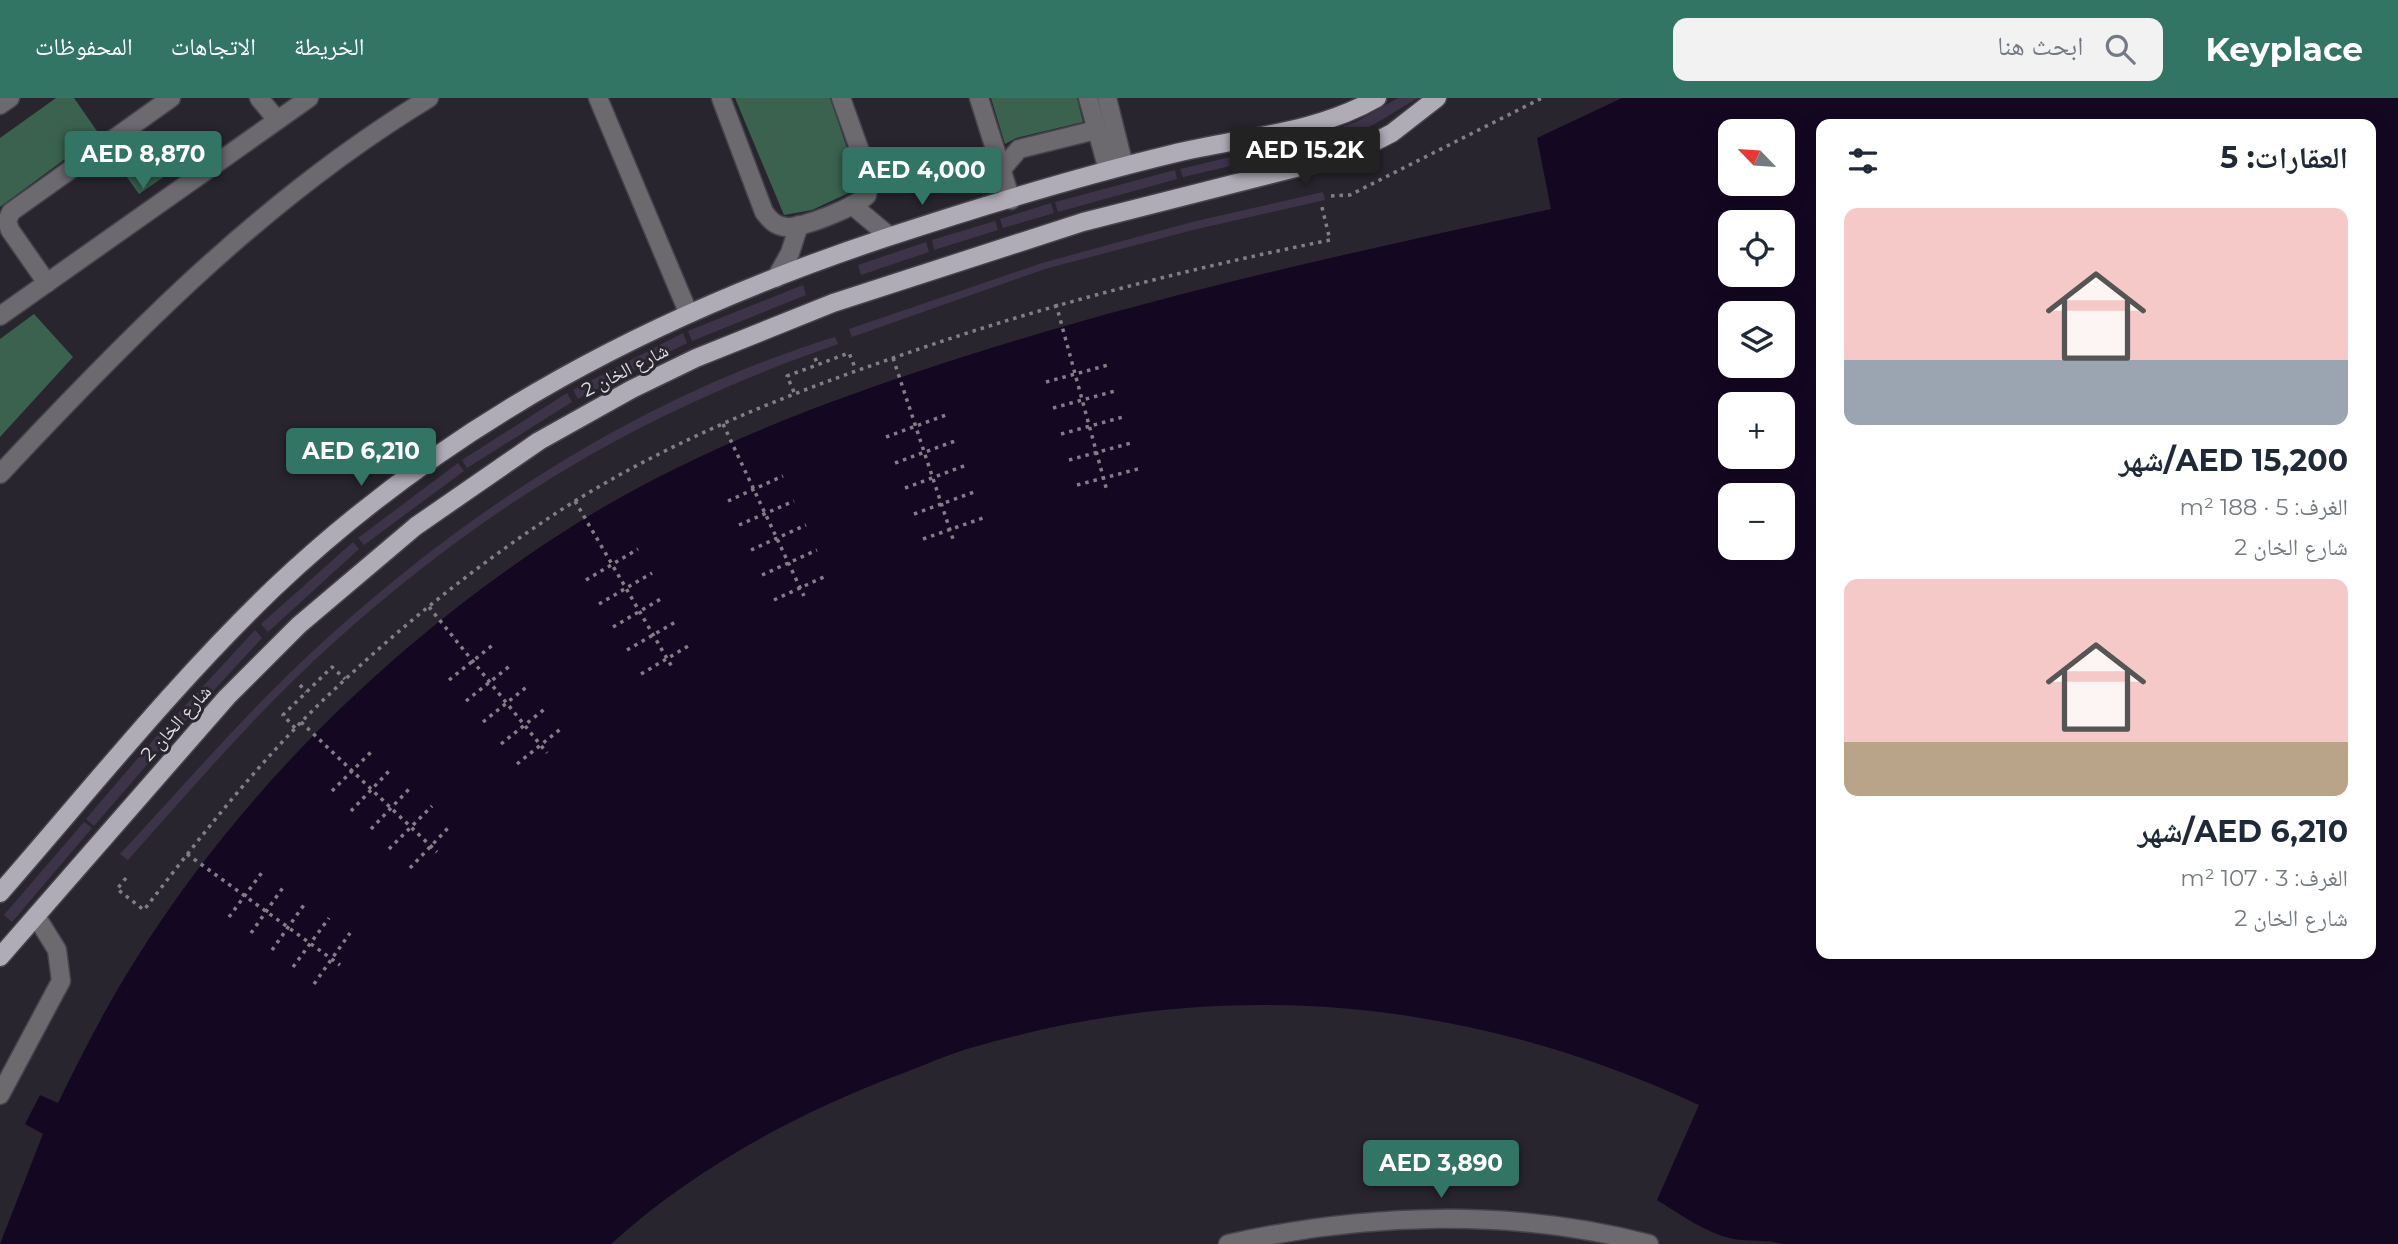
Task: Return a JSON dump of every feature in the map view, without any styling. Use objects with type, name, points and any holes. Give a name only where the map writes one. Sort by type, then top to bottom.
[{"type":"main road","name":"شارع الخان 2","points":[[0,893],[198,665],[321,546],[372,504],[478,426],[578,369],[688,312],[890,236],[1116,168],[1312,124],[1377,98]]},
{"type":"main road","name":"شارع الخان 2","points":[[0,957],[226,697],[299,625],[416,526],[570,423],[696,358],[832,303],[1083,222],[1351,154],[1392,133],[1437,98]]},
{"type":"street","points":[[0,105],[9,98]]},
{"type":"street","points":[[47,283],[10,230],[8,221],[11,212],[171,98]]},
{"type":"street","points":[[259,98],[277,120]]},
{"type":"street","points":[[0,316],[309,98]]},
{"type":"street","points":[[0,474],[218,253],[332,161],[429,98]]},
{"type":"street","points":[[598,98],[688,312]]},
{"type":"street","points":[[721,98],[764,212],[775,224],[783,227],[799,225],[852,205],[867,195],[870,180],[841,98]]},
{"type":"street","points":[[979,98],[1011,200]]},
{"type":"street","points":[[1088,98],[1096,130],[1116,168]]},
{"type":"street","points":[[1107,98],[1116,168]]},
{"type":"street","points":[[1002,169],[1019,149],[1096,130]]},
{"type":"street","points":[[852,205],[890,236]]},
{"type":"street","points":[[776,278],[787,260],[799,225]]},
{"type":"street","points":[[0,1095],[61,981],[57,950],[36,916]]},
{"type":"street","points":[[1230,1244],[1339,1224],[1426,1219],[1547,1225],[1649,1244]]},
{"type":"path","points":[[1331,196],[1350,195],[1542,98]]},
{"type":"path","points":[[126,878],[117,889],[144,910],[244,782],[345,680],[429,607],[575,501],[723,424],[794,392],[856,370],[1056,304],[1143,280],[1330,240],[1321,203]]},
{"type":"path","points":[[1056,304],[1107,491]]},
{"type":"path","points":[[794,392],[787,376],[849,353],[856,370]]},
{"type":"path","points":[[815,358],[818,365]]},
{"type":"path","points":[[893,358],[954,542]]},
{"type":"path","points":[[1046,382],[1108,365]]},
{"type":"path","points":[[1053,408],[1115,391]]},
{"type":"path","points":[[886,437],[946,415]]},
{"type":"path","points":[[1061,434],[1123,417]]},
{"type":"path","points":[[723,424],[804,596]]},
{"type":"path","points":[[895,463],[955,441]]},
{"type":"path","points":[[1069,460],[1131,443]]},
{"type":"path","points":[[905,488],[964,467]]},
{"type":"path","points":[[1077,485],[1138,469]]},
{"type":"path","points":[[728,501],[783,476]]},
{"type":"path","points":[[914,514],[974,492]]},
{"type":"path","points":[[739,525],[794,500]]},
{"type":"path","points":[[575,501],[672,667]]},
{"type":"path","points":[[923,539],[983,518]]},
{"type":"path","points":[[751,550],[806,525]]},
{"type":"path","points":[[586,580],[639,549]]},
{"type":"path","points":[[762,575],[817,550]]},
{"type":"path","points":[[600,604],[652,573]]},
{"type":"path","points":[[774,600],[828,575]]},
{"type":"path","points":[[613,627],[664,597]]},
{"type":"path","points":[[429,607],[547,753]]},
{"type":"path","points":[[627,650],[677,621]]},
{"type":"path","points":[[449,680],[494,644]]},
{"type":"path","points":[[641,674],[690,645]]},
{"type":"path","points":[[466,701],[511,665]]},
{"type":"path","points":[[295,728],[283,715],[332,667],[345,680]]},
{"type":"path","points":[[300,685],[306,692]]},
{"type":"path","points":[[483,722],[528,685]]},
{"type":"path","points":[[501,744],[547,707]]},
{"type":"path","points":[[302,722],[437,852]]},
{"type":"path","points":[[517,764],[563,727]]},
{"type":"path","points":[[332,791],[374,749]]},
{"type":"path","points":[[351,811],[391,769]]},
{"type":"path","points":[[371,829],[412,786]]},
{"type":"path","points":[[389,849],[432,806]]},
{"type":"path","points":[[410,867],[450,826]]},
{"type":"path","points":[[187,854],[246,894],[340,965]]},
{"type":"path","points":[[229,917],[262,871]]},
{"type":"path","points":[[251,933],[284,886]]},
{"type":"path","points":[[272,950],[306,902]]},
{"type":"path","points":[[293,967],[329,918]]},
{"type":"path","points":[[314,984],[351,933]]},
{"type":"shaded area","points":[[1398,98],[1418,98],[1361,132],[1310,148],[1307,139],[1356,122]]},
{"type":"shaded area","points":[[1622,98],[2398,98],[2398,1244],[1783,1244],[1733,1239],[1703,1228],[1657,1200],[1699,1105],[1610,1068],[1520,1039],[1430,1019],[1338,1008],[1246,1005],[1154,1011],[1061,1026],[948,1056],[815,1110],[743,1148],[674,1193],[611,1244],[0,1244],[43,1134],[25,1124],[40,1095],[58,1103],[115,994],[180,894],[228,831],[279,771],[335,714],[454,610],[517,563],[582,520],[670,471],[761,430],[855,393],[1099,316],[1324,260],[1551,209],[1537,138]]},
{"type":"shaded area","points":[[1301,140],[1304,149],[1183,177],[1180,169]]},
{"type":"shaded area","points":[[1175,170],[1177,179],[1058,212],[1055,202]]},
{"type":"shaded area","points":[[1323,192],[1325,200],[1193,230],[1045,269],[852,337],[849,329],[1042,263],[1192,222]]},
{"type":"shaded area","points":[[1051,203],[1054,213],[1003,228],[1000,219]]},
{"type":"shaded area","points":[[995,221],[998,230],[934,250],[932,240]]},
{"type":"shaded area","points":[[926,242],[929,252],[861,275],[858,265]]},
{"type":"shaded area","points":[[803,285],[806,295],[692,341],[688,331]]},
{"type":"shaded area","points":[[683,333],[687,343],[578,399],[573,390]]},
{"type":"shaded area","points":[[835,337],[838,344],[697,400],[632,432],[569,467],[448,548],[389,594],[304,670],[226,750],[128,860],[120,854],[298,665],[381,591],[440,545],[564,460],[629,423],[696,390],[765,361]]},
{"type":"shaded area","points":[[567,393],[572,402],[467,468],[462,460]]},
{"type":"shaded area","points":[[458,463],[464,471],[364,545],[358,538]]},
{"type":"shaded area","points":[[353,542],[359,549],[268,632],[261,624]]},
{"type":"shaded area","points":[[255,630],[262,638],[180,727],[172,720]]},
{"type":"shaded area","points":[[167,724],[176,731],[94,826],[86,819]]},
{"type":"shaded area","points":[[84,822],[92,828],[12,922],[4,915]]},
{"type":"building","points":[[56,98],[74,98],[99,134],[0,207],[0,138]]},
{"type":"building","points":[[735,98],[830,98],[858,180],[857,189],[812,210],[784,215]]},
{"type":"building","points":[[991,98],[1077,98],[1083,122],[1016,138],[1005,144]]},
{"type":"building","points":[[156,131],[181,165],[139,194],[116,162]]},
{"type":"building","points":[[34,314],[73,357],[0,437],[0,339]]}]
